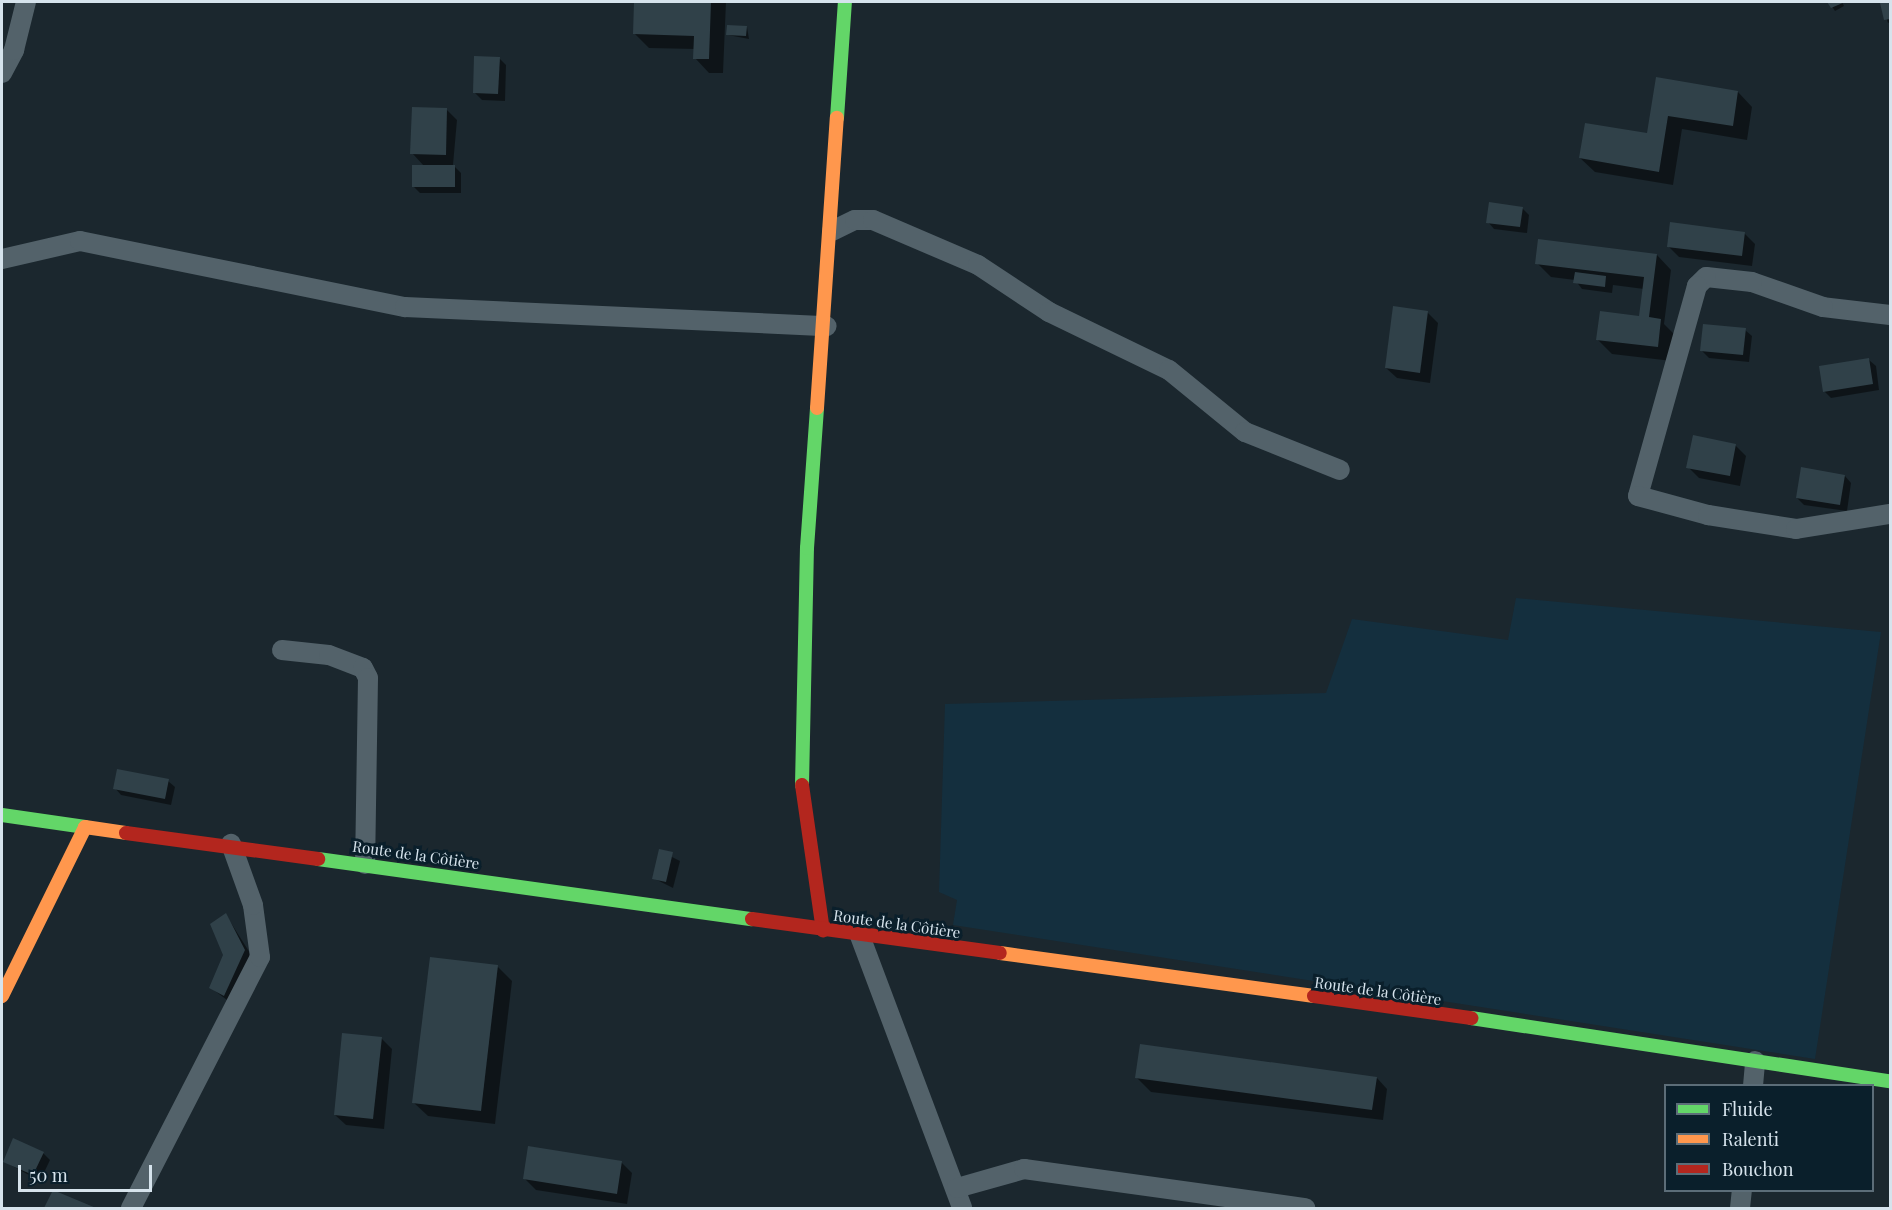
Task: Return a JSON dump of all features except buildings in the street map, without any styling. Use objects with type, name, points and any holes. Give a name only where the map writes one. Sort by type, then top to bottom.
[{"type":"main road","points":[[824,930],[802,782],[807,548],[827,326],[845,2]]},
{"type":"main road","name":"Route de la Côtière","points":[[2,815],[231,844],[860,936],[1890,1081]]},
{"type":"main road","points":[[2,996],[85,827]]},
{"type":"street","points":[[2,73],[14,50],[26,2]]},
{"type":"street","points":[[832,231],[855,220],[873,220],[978,265],[1059,318],[1169,370],[1245,432],[1340,470]]},
{"type":"street","points":[[2,259],[80,241],[405,307],[827,326]]},
{"type":"street","points":[[1890,315],[1823,307],[1752,282],[1706,277],[1697,286],[1638,496],[1708,515],[1796,529],[1890,514]]},
{"type":"street","points":[[282,650],[329,655],[363,668],[368,678],[365,864]]},
{"type":"street","points":[[131,1209],[260,957],[253,905],[231,844]]},
{"type":"street","points":[[860,936],[957,1188],[962,1209]]},
{"type":"street","points":[[1752,1084],[1755,1061]]},
{"type":"street","points":[[957,1188],[1024,1169],[1305,1209]]},
{"type":"street","points":[[1740,1209],[1742,1192]]},
{"type":"shaded area","points":[[1516,598],[1881,632],[1815,1059],[953,925],[957,900],[939,892],[945,704],[1326,693],[1352,619],[1508,640]]},
{"type":"traffic: fast","points":[[837,118],[845,2]]},
{"type":"traffic: fast","points":[[802,785],[807,548],[817,408]]},
{"type":"traffic: fast","points":[[2,815],[85,827]]},
{"type":"traffic: fast","points":[[318,859],[752,919]]},
{"type":"traffic: fast","points":[[1471,1018],[1890,1081]]},
{"type":"traffic: slow","points":[[817,408],[837,118]]},
{"type":"traffic: slow","points":[[2,996],[85,827],[126,833]]},
{"type":"traffic: slow","points":[[1000,953],[1314,996]]},
{"type":"traffic: jam","points":[[802,785],[823,930]]},
{"type":"traffic: jam","points":[[126,833],[318,859]]},
{"type":"traffic: jam","points":[[752,919],[1000,953]]},
{"type":"traffic: jam","points":[[1314,996],[1471,1018]]}]
